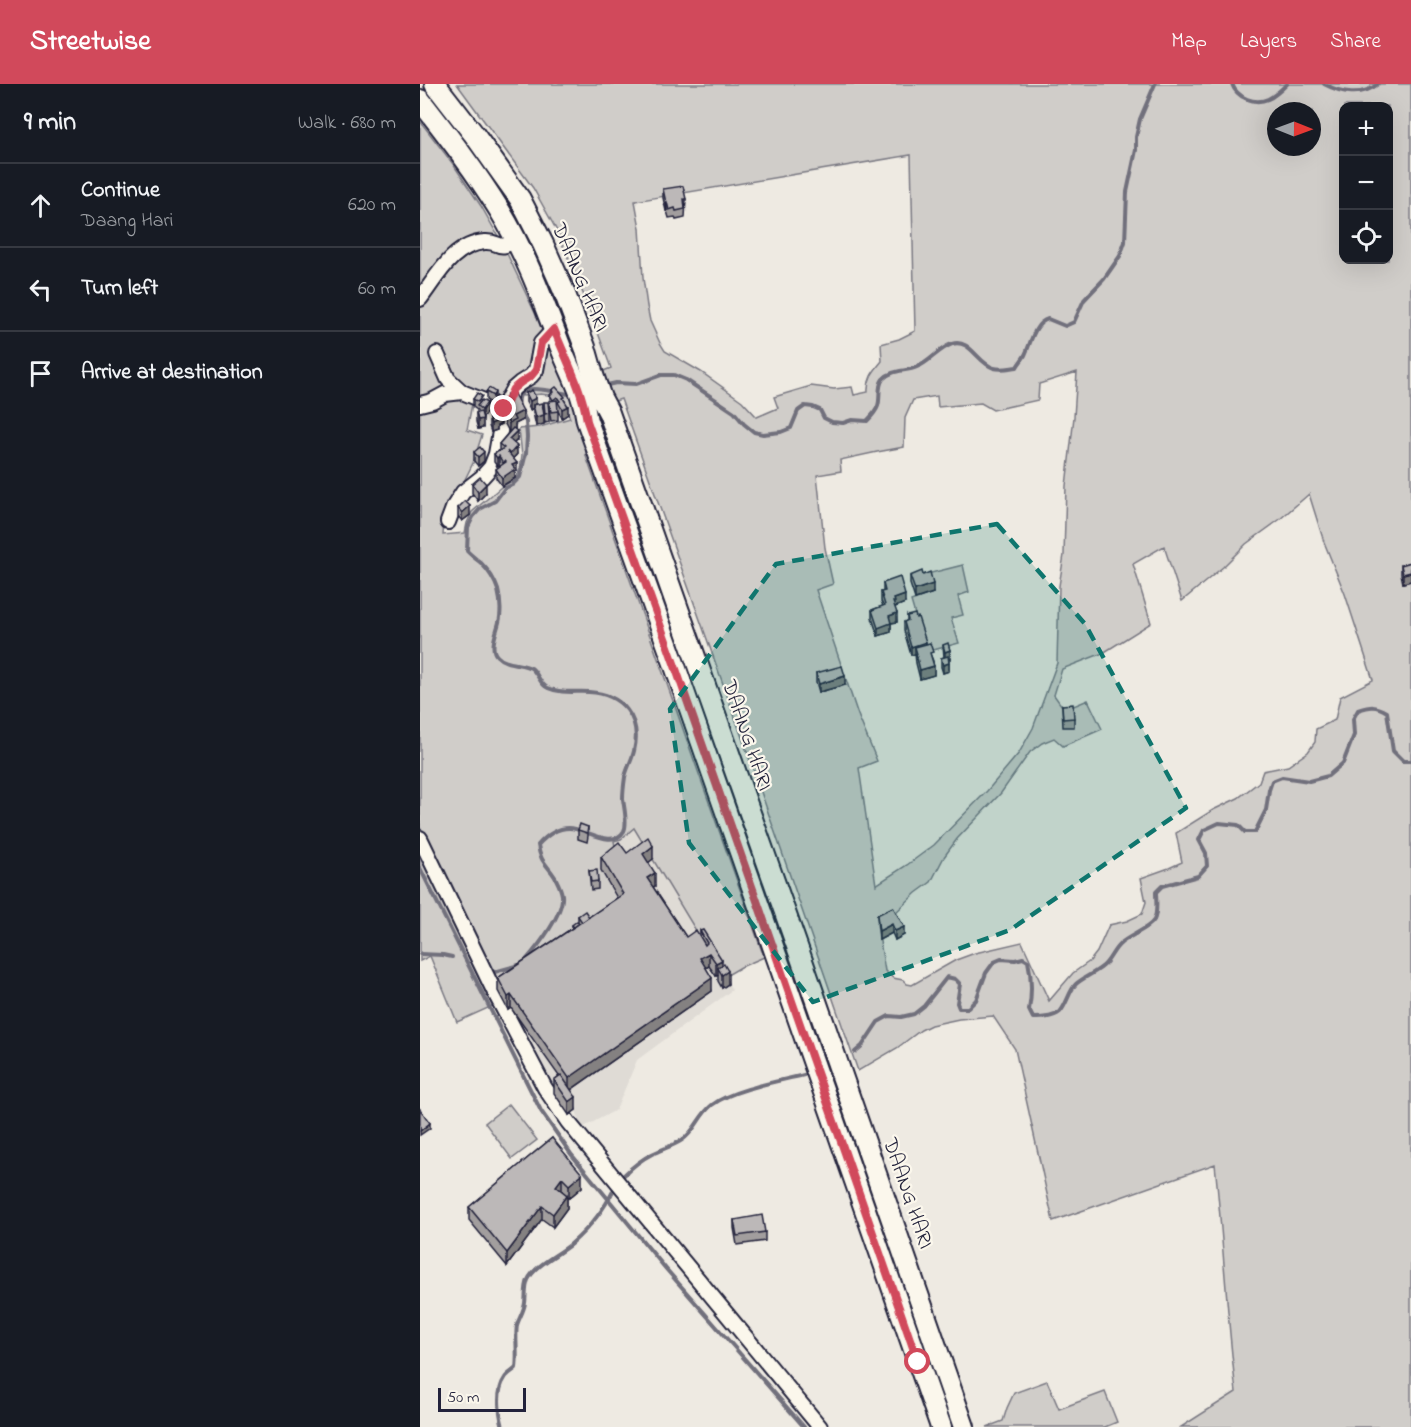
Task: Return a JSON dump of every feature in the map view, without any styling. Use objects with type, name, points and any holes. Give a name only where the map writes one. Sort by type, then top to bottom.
[{"type":"main road","name":"DAANG HARI","points":[[435,84],[450,101],[520,199],[543,244],[585,347],[585,378]]},
{"type":"main road","name":"DAANG HARI","points":[[420,100],[454,143],[500,211],[526,259],[554,329],[585,378],[593,401],[587,421],[941,1427]]},
{"type":"main road","name":"DAANG HARI","points":[[593,401],[609,412],[964,1427]]},
{"type":"main road","points":[[706,754],[726,746]]},
{"type":"street","points":[[420,299],[451,257],[463,249],[484,242],[502,247],[516,240]]},
{"type":"street","points":[[448,522],[463,492],[491,467],[500,439],[504,409],[513,389],[536,370],[541,343],[554,329]]},
{"type":"street","points":[[437,354],[448,379],[462,392],[504,409]]},
{"type":"street","points":[[420,404],[445,394],[462,392]]},
{"type":"street","points":[[420,838],[495,993],[545,1088],[568,1122],[820,1427]]},
{"type":"highlighted area","points":[[997,524],[1085,624],[1186,808],[1010,930],[813,1002],[689,843],[670,709],[776,564]]},
{"type":"shaded area","points":[[457,84],[1411,84],[1411,1427],[1181,1427],[1236,1392],[1215,1164],[1053,1221],[1015,1049],[993,1016],[959,1019],[931,1025],[858,1071],[621,399],[612,402],[601,372],[611,368],[557,231],[533,188]],"holes":[[[911,155],[915,331],[881,344],[882,361],[870,379],[868,392],[854,395],[852,387],[834,389],[811,386],[774,397],[778,408],[757,417],[742,401],[701,372],[665,351],[650,321],[635,201]],[[1077,372],[1066,486],[1064,555],[1059,586],[1057,663],[1033,728],[1019,753],[987,791],[934,845],[876,885],[859,768],[877,761],[858,715],[816,590],[833,584],[825,548],[817,475],[841,471],[840,460],[904,447],[905,418],[913,400],[937,396],[938,407],[981,403],[993,410],[1038,400],[1039,384]],[[1309,494],[1373,680],[1340,697],[1335,720],[1316,729],[1315,742],[1308,752],[1288,766],[1263,771],[1259,782],[1238,798],[1213,810],[1176,833],[1182,862],[1141,878],[1146,902],[1142,914],[1127,921],[1109,925],[1097,952],[1090,961],[1073,973],[1049,1001],[1022,942],[956,960],[912,985],[893,978],[885,971],[877,924],[893,915],[931,882],[944,857],[957,839],[1001,793],[1030,752],[1054,738],[1063,746],[1102,729],[1088,700],[1069,708],[1061,705],[1054,695],[1062,669],[1103,653],[1151,623],[1133,564],[1164,546],[1182,601],[1223,567],[1246,544]]]},
{"type":"shaded area","points":[[420,121],[481,206],[502,243],[548,345],[565,370],[584,421],[586,456],[764,957],[724,977],[634,828],[621,839],[614,841],[623,907],[498,991],[420,827]],"holes":[[[508,389],[523,396],[541,394],[561,397],[570,418],[540,427],[519,429],[522,455],[516,479],[501,487],[472,512],[465,533],[443,535],[444,522],[473,463],[482,435],[467,430],[474,393],[501,399]]]},
{"type":"shaded area","points":[[963,565],[969,592],[958,596],[963,615],[951,618],[959,643],[926,652],[911,601],[933,593],[927,574]]},
{"type":"shaded area","points":[[634,827],[732,990],[637,1060],[616,1110],[582,1128],[576,1111],[569,1115],[555,1096],[498,991],[601,870],[614,841],[621,839]]},
{"type":"shaded area","points":[[420,847],[497,1004],[457,1022],[430,956],[420,961]]},
{"type":"shaded area","points":[[509,1104],[537,1140],[512,1159],[485,1123]]},
{"type":"shaded area","points":[[1047,1381],[1059,1409],[1105,1392],[1117,1422],[1105,1427],[987,1427],[1003,1421],[1014,1393]]},
{"type":"building","points":[[683,186],[686,199],[684,199],[685,209],[669,210],[663,189]]},
{"type":"building","points":[[556,387],[565,397],[563,398],[568,406],[562,409],[557,397],[553,400],[550,395]]},
{"type":"building","points":[[489,388],[495,392],[493,396],[486,392]]},
{"type":"building","points":[[532,390],[536,398],[530,401],[526,393]]},
{"type":"building","points":[[513,392],[523,411],[513,416],[515,420],[509,423],[503,412],[509,408],[505,401],[509,399],[507,395]]},
{"type":"building","points":[[477,393],[482,396],[478,402],[473,399]]},
{"type":"building","points":[[482,400],[487,403],[482,410],[477,406]]},
{"type":"building","points":[[557,400],[558,411],[551,412],[549,401]]},
{"type":"building","points":[[544,402],[548,402],[549,413],[545,414]]},
{"type":"building","points":[[542,403],[544,415],[536,417],[533,405]]},
{"type":"building","points":[[500,411],[501,416],[491,424],[489,418]]},
{"type":"building","points":[[481,412],[483,419],[478,420],[476,413]]},
{"type":"building","points":[[513,428],[517,431],[509,439],[517,446],[510,454],[507,451],[517,463],[512,465],[515,469],[502,478],[496,469],[506,462],[503,463],[499,456],[497,458],[494,454],[504,448],[499,444]]},
{"type":"building","points":[[480,447],[484,452],[478,457],[474,452]]},
{"type":"building","points":[[480,477],[486,484],[478,492],[472,484]]},
{"type":"building","points":[[465,501],[470,506],[462,513],[458,508]]},
{"type":"building","points":[[1411,562],[1411,572],[1403,574],[1401,565]]},
{"type":"building","points":[[922,571],[923,575],[930,572],[933,584],[915,590],[910,576]]},
{"type":"building","points":[[900,577],[905,595],[894,599],[897,613],[889,616],[891,623],[878,628],[872,610],[885,605],[881,592],[885,591],[883,583]]},
{"type":"building","points":[[915,614],[926,642],[911,647],[904,622],[908,620],[907,616]]},
{"type":"building","points":[[930,643],[934,666],[920,670],[915,647]]},
{"type":"building","points":[[948,643],[950,650],[945,652],[943,645]]},
{"type":"building","points":[[948,656],[949,663],[943,665],[941,658]]},
{"type":"building","points":[[842,666],[845,676],[819,684],[816,673]]},
{"type":"building","points":[[1073,704],[1074,718],[1063,719],[1062,705]]},
{"type":"building","points":[[580,824],[588,827],[587,833],[578,830]]},
{"type":"building","points":[[648,837],[653,846],[643,854],[655,873],[647,878],[686,937],[696,930],[705,945],[707,943],[700,931],[703,930],[722,960],[716,963],[709,953],[700,958],[712,978],[569,1078],[511,995],[508,997],[498,978],[623,894],[601,857],[619,842],[627,853]]},
{"type":"building","points":[[597,870],[598,881],[591,882],[589,871]]},
{"type":"building","points":[[893,907],[904,927],[895,931],[892,924],[879,931],[877,915]]},
{"type":"building","points":[[585,911],[589,917],[582,922],[578,916]]},
{"type":"building","points":[[724,964],[728,971],[722,975],[718,968]]},
{"type":"building","points":[[561,1075],[576,1097],[569,1102],[554,1080]]},
{"type":"building","points":[[420,1109],[430,1123],[420,1131]]},
{"type":"building","points":[[552,1138],[582,1174],[569,1185],[562,1178],[556,1186],[567,1195],[553,1214],[542,1206],[507,1253],[469,1207]]},
{"type":"building","points":[[762,1215],[765,1232],[737,1236],[734,1220]]},
{"type":"waterway","points":[[603,386],[616,383],[636,384],[661,375],[674,375],[686,380],[734,412],[754,432],[763,434],[781,432],[791,428],[798,411],[805,406],[820,410],[824,418],[832,422],[867,421],[878,406],[880,385],[883,379],[895,372],[922,365],[952,344],[958,343],[969,348],[988,366],[1003,369],[1017,367],[1039,325],[1048,319],[1065,326],[1074,322],[1084,300],[1104,279],[1120,256],[1125,242],[1127,192],[1136,150],[1136,137],[1140,119],[1155,84]]},
{"type":"waterway","points":[[1232,84],[1238,93],[1252,101],[1271,98],[1287,84]]},
{"type":"waterway","points":[[1324,84],[1337,90],[1351,92],[1365,91],[1378,84]]},
{"type":"waterway","points":[[519,406],[519,397],[530,389],[573,394]]},
{"type":"waterway","points":[[522,412],[526,422],[527,437],[520,477],[505,488],[495,501],[480,509],[468,527],[467,551],[486,569],[499,593],[500,614],[494,643],[495,652],[504,661],[531,668],[543,684],[553,690],[589,692],[611,697],[620,703],[632,718],[636,739],[624,785],[626,820],[624,831],[613,839],[564,828],[552,833],[538,845],[542,859],[559,886],[562,902],[550,928],[527,959]]},
{"type":"waterway","points":[[855,1052],[862,1046],[878,1022],[889,1016],[901,1017],[914,1014],[924,1006],[947,977],[955,979],[960,984],[957,1003],[959,1008],[968,1008],[976,1000],[986,973],[994,962],[1001,959],[1023,958],[1028,961],[1031,985],[1029,1010],[1033,1018],[1047,1017],[1060,1012],[1076,984],[1103,966],[1118,946],[1154,920],[1156,892],[1162,886],[1198,876],[1207,866],[1206,853],[1199,840],[1204,830],[1219,823],[1238,825],[1245,832],[1255,832],[1266,810],[1272,781],[1282,777],[1309,781],[1328,776],[1343,763],[1354,735],[1353,719],[1358,710],[1373,707],[1387,712],[1393,751],[1403,761],[1411,761]]},
{"type":"waterway","points":[[420,868],[541,1111],[571,1154],[666,1269],[804,1427]]},
{"type":"waterway","points":[[420,954],[452,957]]},
{"type":"waterway","points":[[491,973],[519,965]]},
{"type":"waterway","points":[[623,1176],[644,1158],[686,1137],[708,1109],[720,1100],[756,1087],[804,1075]]},
{"type":"waterway","points":[[503,1427],[500,1389],[506,1377],[516,1368],[517,1325],[524,1306],[528,1280],[547,1260],[571,1244],[583,1232],[600,1212],[614,1189]]},
{"type":"route","points":[[504,409],[513,389],[536,370],[541,343],[554,329],[577,381],[585,404],[587,421],[918,1362]]}]
